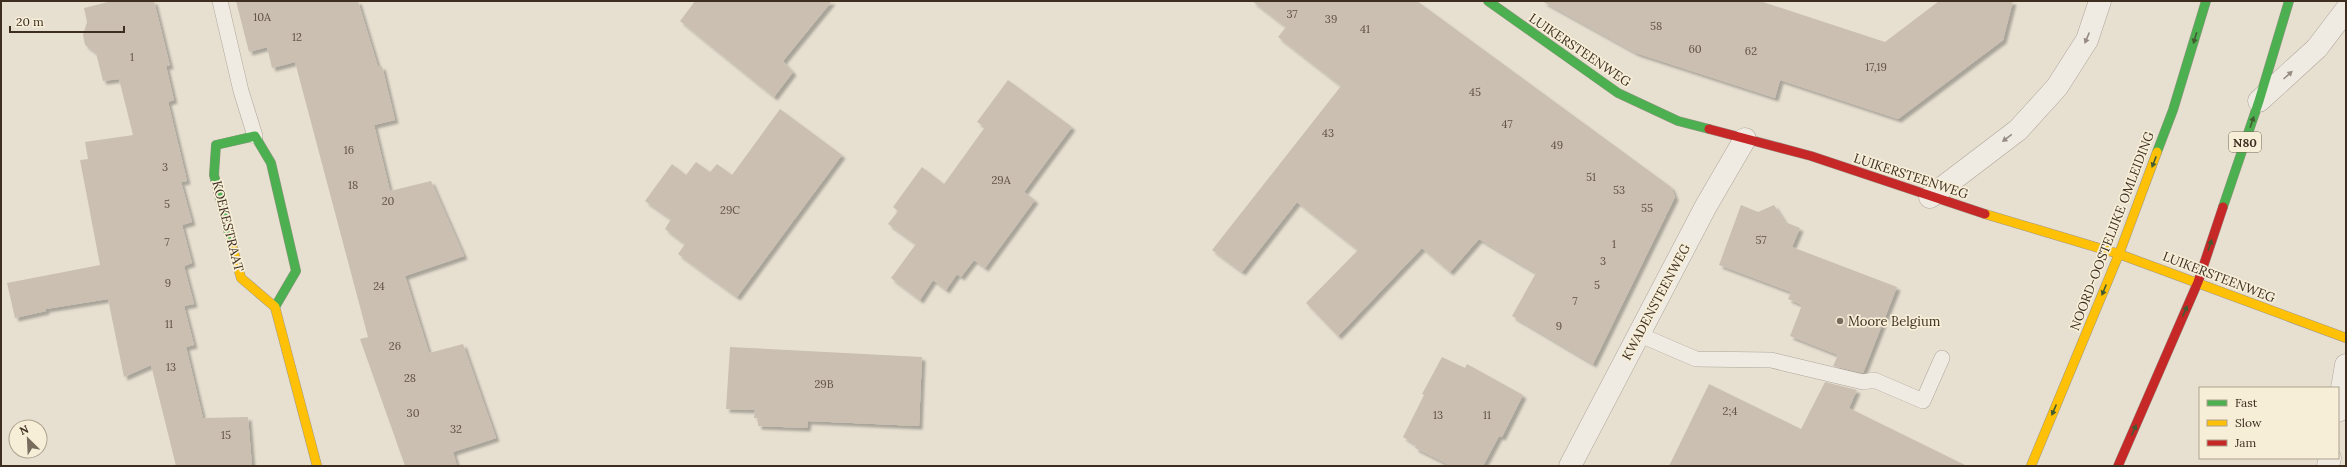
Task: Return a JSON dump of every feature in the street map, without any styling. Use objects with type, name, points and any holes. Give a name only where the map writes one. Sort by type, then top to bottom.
[{"type":"street","name":"LUIKERSTEENWEG","points":[[1488,1],[1618,93],[1678,121],[1745,140],[1811,156],[1930,197],[2119,254],[2198,282],[2280,315],[2346,338]]},
{"type":"street","points":[[1930,197],[2018,130],[2057,87],[2087,40],[2100,1]]},
{"type":"street","name":"NOORD-OOSTELIJKE OMLEIDING","points":[[2031,466],[2119,254],[2173,110],[2206,1]]},
{"type":"street","name":"N80","points":[[2118,466],[2198,282],[2259,101],[2289,1]]},
{"type":"street","points":[[2259,101],[2317,48],[2346,10]]},
{"type":"street","name":"KOEKESTRAAT","points":[[255,136],[216,145],[214,176],[241,278],[275,307]]},
{"type":"street","points":[[255,136],[271,164],[296,271],[275,307],[318,466]]},
{"type":"street","name":"KWADENSTEENWEG","points":[[1570,466],[1706,206],[1745,140]]},
{"type":"street","points":[[2339,405],[2346,365]]},
{"type":"lane","points":[[220,1],[241,91],[255,136]]},
{"type":"lane","points":[[1638,334],[1696,359],[1771,360],[1863,382],[1874,380],[1923,401],[1942,358]]},
{"type":"building","points":[[112,1],[154,1],[170,66],[166,66],[174,100],[168,102],[187,181],[181,182],[192,222],[182,225],[192,263],[184,266],[194,304],[184,306],[194,345],[186,347],[203,418],[248,417],[252,466],[176,466],[151,365],[124,377],[108,299],[46,309],[46,311],[15,318],[7,283],[100,265],[80,160],[88,159],[85,142],[133,135],[119,79],[103,81],[96,53],[85,45],[83,35],[87,22],[84,8]]},
{"type":"building","points":[[236,1],[358,1],[378,67],[382,66],[395,120],[374,125],[390,191],[431,181],[464,256],[405,276],[429,353],[463,344],[496,438],[453,452],[457,466],[405,466],[360,339],[368,337],[295,62],[272,68],[267,47],[249,52]]},
{"type":"building","points":[[695,1],[832,1],[783,61],[793,72],[774,97],[680,21]]},
{"type":"building","points":[[1252,1],[1417,1],[1671,187],[1675,197],[1593,364],[1512,316],[1536,273],[1479,239],[1450,272],[1422,248],[1338,336],[1306,303],[1358,250],[1297,202],[1242,272],[1212,250],[1341,86],[1278,37],[1286,27]]},
{"type":"building","points":[[1542,1],[1760,1],[1885,42],[1939,1],[2013,1],[2003,40],[1898,119],[1780,80],[1775,98],[1636,53]]},
{"type":"building","points":[[1008,80],[1072,127],[1024,192],[1035,200],[985,268],[974,260],[961,277],[957,274],[946,290],[933,280],[920,300],[891,278],[916,244],[888,224],[898,211],[893,207],[922,167],[944,184],[985,127],[977,122]]},
{"type":"building","points":[[780,109],[842,155],[737,297],[678,254],[685,244],[665,229],[671,219],[645,201],[672,164],[686,175],[696,162],[710,172],[717,164],[732,175]]},
{"type":"building","points":[[1741,205],[1758,212],[1774,205],[1785,222],[1800,228],[1792,247],[1897,287],[1863,373],[1833,366],[1838,355],[1790,336],[1802,305],[1788,299],[1791,292],[1719,265]]},
{"type":"building","points":[[730,347],[922,357],[919,426],[808,421],[807,428],[758,426],[758,418],[754,418],[755,410],[726,409]]},
{"type":"building","points":[[1442,357],[1465,368],[1467,364],[1523,395],[1502,437],[1499,436],[1483,466],[1451,466],[1415,448],[1416,445],[1403,437],[1424,395],[1422,394]]},
{"type":"building","points":[[1825,382],[1857,390],[1849,408],[1967,466],[1669,466],[1709,384],[1801,429]]},
{"type":"traffic: fast","points":[[1488,1],[1618,93],[1678,121],[1709,129]]},
{"type":"traffic: fast","points":[[2157,152],[2173,110],[2206,1]]},
{"type":"traffic: fast","points":[[2223,207],[2259,101],[2289,1]]},
{"type":"traffic: fast","points":[[233,249],[214,175],[216,145],[255,136],[271,163],[296,271],[275,307]]},
{"type":"traffic: slow","points":[[2031,466],[2119,254],[2157,152]]},
{"type":"traffic: slow","points":[[1985,214],[2119,254],[2346,338]]},
{"type":"traffic: slow","points":[[233,249],[241,278],[275,307],[317,466]]},
{"type":"traffic: jam","points":[[1709,129],[1811,156],[1985,214]]},
{"type":"traffic: jam","points":[[2118,466],[2198,282],[2223,207]]},
{"type":"place","name":"Moore Belgium","points":[[1840,321]]}]
